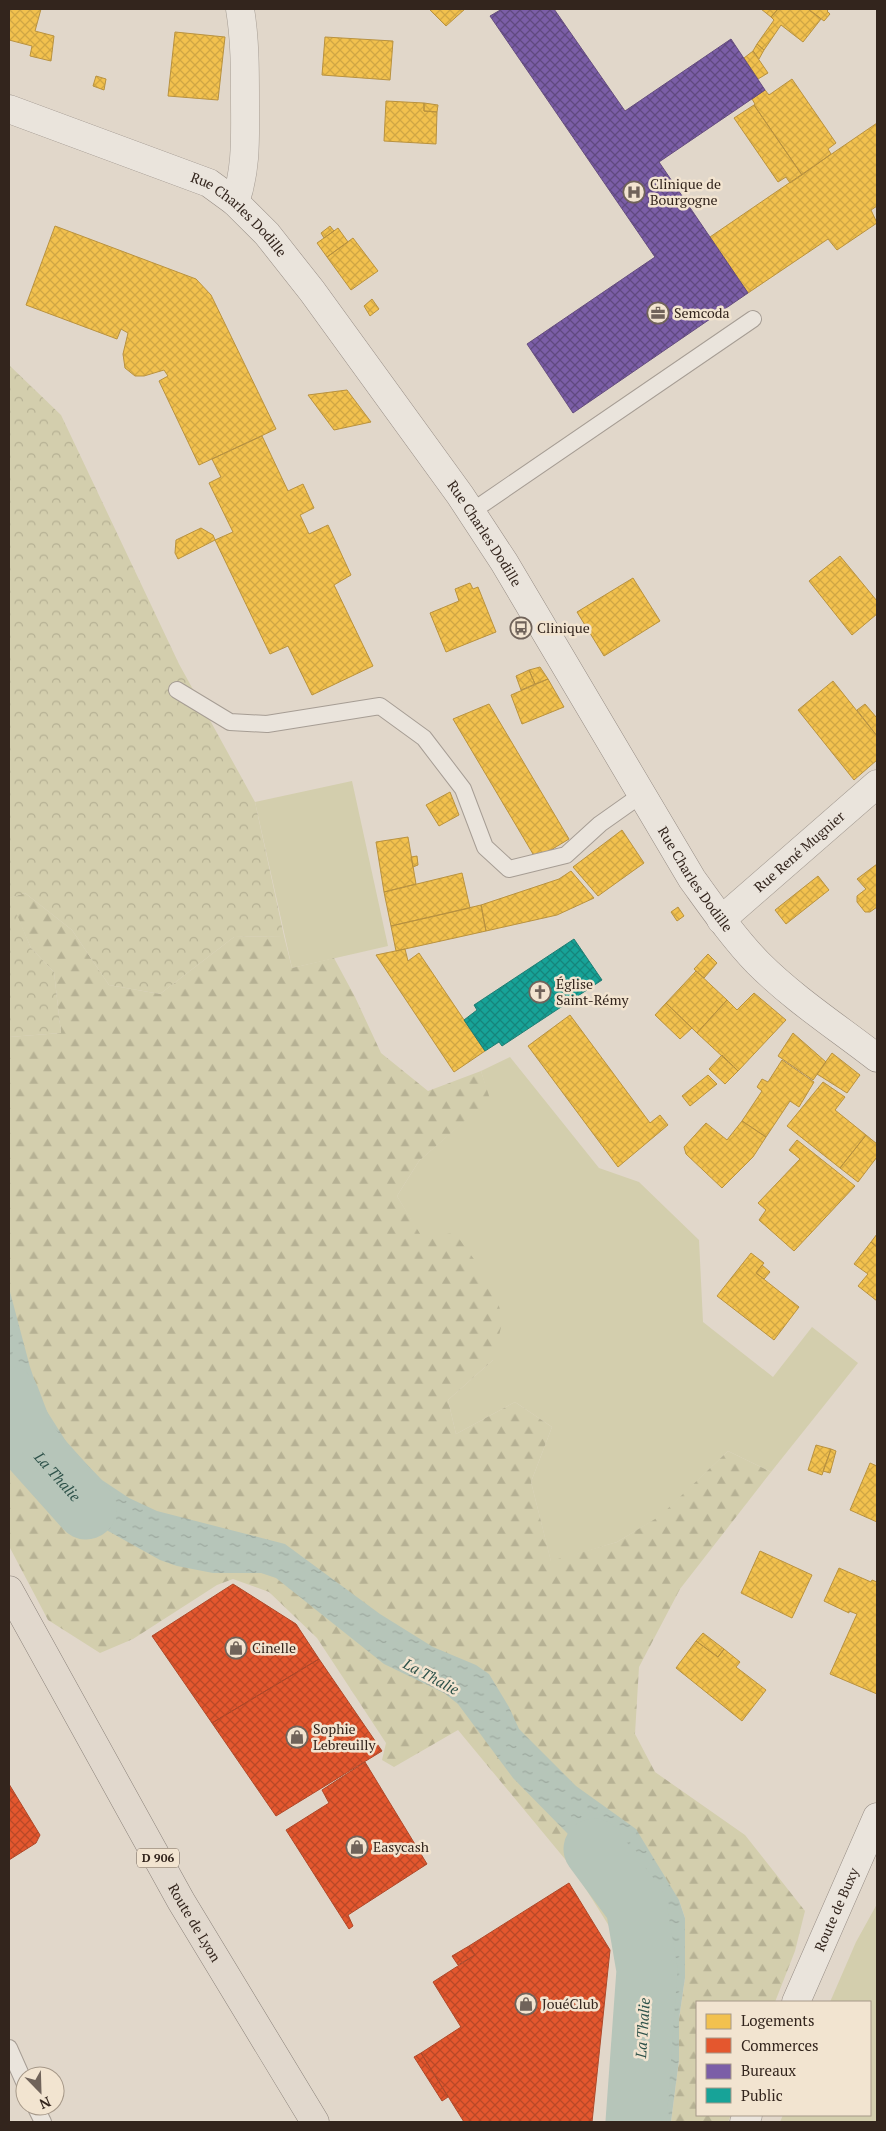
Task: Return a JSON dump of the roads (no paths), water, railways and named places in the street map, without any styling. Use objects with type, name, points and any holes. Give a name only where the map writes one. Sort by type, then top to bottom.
[{"type":"main road","points":[[236,202],[242,182],[245,144],[244,38],[240,9]]},
{"type":"main road","name":"Rue Charles Dodille","points":[[9,109],[209,183],[236,202],[267,234],[312,291],[471,512],[504,562],[692,880],[721,920],[759,963],[778,980],[877,1058]]},
{"type":"main road","name":"Rue René Mugnier","points":[[721,920],[877,784]]},
{"type":"main road","name":"Route de Lyon","points":[[9,1590],[182,1901],[315,2122]]},
{"type":"main road","name":"Route de Buxy","points":[[796,2001],[877,1817]]},
{"type":"lane","points":[[471,512],[752,319]]},
{"type":"lane","points":[[177,690],[230,722],[267,724],[380,706],[424,738],[463,789],[485,847],[509,869],[566,855],[600,824],[641,795]]},
{"type":"lane","points":[[9,2048],[17,2066]]},
{"type":"water","points":[[9,1288],[30,1367],[43,1405],[69,1446],[102,1480],[129,1498],[157,1511],[285,1544],[380,1614],[433,1647],[476,1665],[489,1674],[509,1707],[519,1729],[576,1786],[636,1829],[679,1900],[685,1918],[685,1978],[679,2019],[679,2060],[671,2122],[636,2122],[643,2005],[648,1973],[647,1948],[641,1926],[622,1889],[513,1778],[458,1704],[444,1693],[384,1664],[276,1578],[261,1573],[213,1573],[177,1566],[160,1560],[92,1522],[69,1501],[40,1467],[9,1400]]},
{"type":"waterway","name":"La Thalie","points":[[9,1397],[26,1442],[86,1509]]},
{"type":"waterway","name":"La Thalie","points":[[594,1849],[636,1906],[647,1970],[636,2122]]},
{"type":"place","name":"Clinique de Bourgogne","points":[[634,192]]},
{"type":"place","name":"Semcoda","points":[[658,313]]},
{"type":"place","name":"Clinique","points":[[521,628]]},
{"type":"place","name":"Église Saint-Rémy","points":[[540,992]]},
{"type":"place","name":"Cinelle","points":[[236,1648]]},
{"type":"place","name":"Sophie Lebreuilly","points":[[297,1737]]},
{"type":"place","name":"Easycash","points":[[357,1847]]},
{"type":"place","name":"JouéClub","points":[[526,2004]]}]
